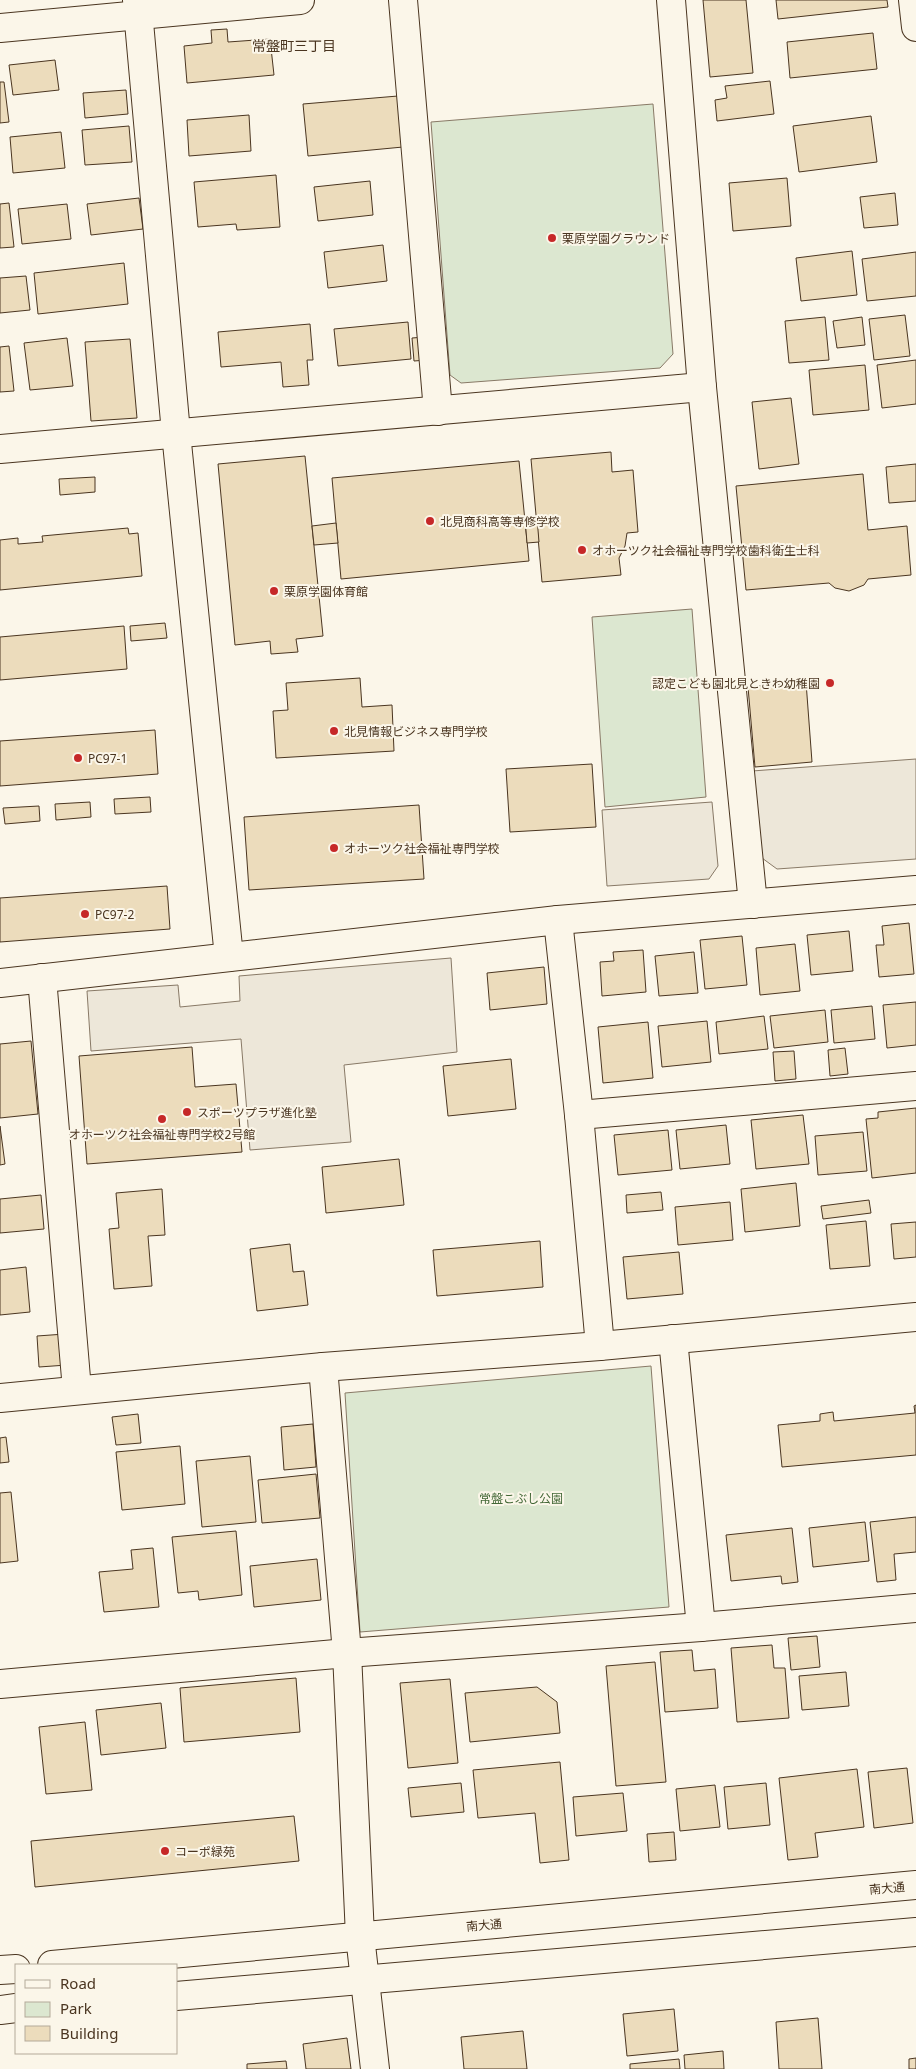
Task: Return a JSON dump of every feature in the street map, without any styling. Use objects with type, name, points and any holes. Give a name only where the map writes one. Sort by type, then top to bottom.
[{"type":"street","points":[[0,28],[138,8],[300,0]]},
{"type":"street","points":[[403,0],[438,411]]},
{"type":"street","points":[[671,0],[702,387],[753,904]]},
{"type":"street","points":[[913,0],[916,27]]},
{"type":"street","points":[[138,8],[176,433],[229,957]]},
{"type":"street","points":[[0,450],[702,387]]},
{"type":"street","points":[[0,983],[558,920],[916,890]]},
{"type":"street","points":[[558,920],[579,1115],[600,1346]]},
{"type":"street","points":[[42,978],[77,1390]]},
{"type":"street","points":[[579,1115],[916,1086]]},
{"type":"street","points":[[0,1398],[323,1367],[600,1346],[916,1317]]},
{"type":"street","points":[[673,1339],[701,1627]]},
{"type":"street","points":[[323,1367],[347,1654],[360,1936],[375,2069]]},
{"type":"street","points":[[0,1684],[916,1608]]},
{"type":"street","name":"南大通","points":[[63,1964],[916,1885]]},
{"type":"street","points":[[178,1996],[916,1932]]},
{"type":"street","points":[[0,1970],[15,1969]]},
{"type":"street","points":[[0,2010],[15,2008]]},
{"type":"green space","name":"栗原学園グラウンド","points":[[653,104],[673,354],[660,368],[461,383],[450,375],[431,122]]},
{"type":"green space","points":[[692,609],[706,797],[605,807],[592,617]]},
{"type":"green space","name":"常盤こぶし公園","points":[[651,1366],[669,1607],[360,1632],[345,1393]]},
{"type":"shaded area","points":[[916,759],[916,859],[777,869],[762,858],[752,771]]},
{"type":"shaded area","points":[[712,802],[718,866],[709,879],[607,886],[602,810]]},
{"type":"shaded area","points":[[451,958],[457,1052],[344,1065],[351,1142],[250,1150],[241,1039],[91,1051],[87,991],[178,985],[180,1007],[240,1001],[239,976]]},
{"type":"building","points":[[703,0],[746,0],[753,73],[710,77]]},
{"type":"building","points":[[776,0],[887,0],[888,7],[778,19]]},
{"type":"building","points":[[227,29],[228,42],[270,39],[274,75],[187,83],[184,46],[212,43],[211,30]]},
{"type":"building","points":[[873,33],[877,69],[790,78],[787,42]]},
{"type":"building","points":[[55,60],[59,90],[13,95],[9,65]]},
{"type":"building","points":[[770,81],[774,114],[717,121],[715,100],[727,98],[725,86]]},
{"type":"building","points":[[0,82],[4,82],[9,122],[0,123]]},
{"type":"building","points":[[126,90],[128,114],[85,118],[83,93]]},
{"type":"building","points":[[398,96],[403,147],[308,156],[303,104]]},
{"type":"building","points":[[249,115],[251,151],[189,156],[187,120]]},
{"type":"building","points":[[871,116],[877,162],[799,172],[793,126]]},
{"type":"building","points":[[129,126],[132,162],[85,165],[82,130]]},
{"type":"building","points":[[61,132],[65,168],[13,173],[10,137]]},
{"type":"building","points":[[276,175],[280,227],[237,230],[236,224],[198,227],[194,182]]},
{"type":"building","points":[[787,178],[791,226],[733,231],[729,183]]},
{"type":"building","points":[[370,181],[373,215],[318,221],[314,187]]},
{"type":"building","points":[[895,193],[898,225],[864,228],[860,197]]},
{"type":"building","points":[[139,198],[143,229],[91,235],[87,204]]},
{"type":"building","points":[[9,203],[14,247],[0,248],[0,204]]},
{"type":"building","points":[[67,204],[71,239],[22,244],[18,209]]},
{"type":"building","points":[[383,245],[387,281],[328,288],[324,252]]},
{"type":"building","points":[[852,251],[857,295],[801,301],[796,258]]},
{"type":"building","points":[[916,252],[916,296],[867,301],[862,259]]},
{"type":"building","points":[[124,263],[128,304],[38,314],[34,273]]},
{"type":"building","points":[[26,276],[30,310],[0,313],[0,278]]},
{"type":"building","points":[[905,315],[910,356],[874,360],[869,319]]},
{"type":"building","points":[[825,317],[829,360],[789,363],[785,321]]},
{"type":"building","points":[[862,317],[865,345],[837,348],[833,321]]},
{"type":"building","points":[[408,322],[411,359],[338,366],[334,329]]},
{"type":"building","points":[[310,324],[313,360],[307,360],[309,385],[283,387],[281,362],[221,367],[218,332]]},
{"type":"building","points":[[425,337],[427,360],[414,361],[412,338]]},
{"type":"building","points":[[67,338],[73,386],[30,390],[24,343]]},
{"type":"building","points":[[130,339],[137,418],[91,421],[85,342]]},
{"type":"building","points":[[9,346],[14,391],[0,392],[0,347]]},
{"type":"building","points":[[916,360],[916,404],[882,408],[877,365]]},
{"type":"building","points":[[865,365],[869,410],[813,415],[809,370]]},
{"type":"building","points":[[791,398],[799,464],[759,469],[752,402]]},
{"type":"building","points":[[611,452],[612,472],[633,470],[638,532],[627,533],[625,546],[619,558],[621,575],[542,582],[531,459]]},
{"type":"building","name":"栗原学園体育館","points":[[305,456],[323,636],[296,639],[298,652],[271,654],[270,641],[235,645],[218,464]]},
{"type":"building","name":"北見商科高等専修学校","points":[[519,461],[529,561],[341,579],[332,478]]},
{"type":"building","points":[[916,464],[916,501],[889,503],[886,467]]},
{"type":"building","points":[[863,474],[868,530],[907,526],[911,575],[868,579],[864,585],[849,591],[835,588],[829,583],[746,590],[736,486]]},
{"type":"building","points":[[95,477],[95,492],[60,495],[59,479]]},
{"type":"building","points":[[525,518],[537,518],[539,542],[527,543]]},
{"type":"building","points":[[336,523],[338,543],[314,545],[312,526]]},
{"type":"building","points":[[128,528],[129,534],[138,533],[142,576],[0,590],[0,540],[18,538],[18,544],[43,542],[42,536]]},
{"type":"building","points":[[165,623],[167,638],[131,641],[130,626]]},
{"type":"building","points":[[124,626],[127,669],[0,680],[0,637]]},
{"type":"building","name":"北見情報ビジネス専門学校","points":[[360,678],[362,707],[392,705],[394,751],[276,758],[273,711],[288,710],[286,683]]},
{"type":"building","points":[[806,682],[812,762],[755,767],[748,687]]},
{"type":"building","name":"PC97-1","points":[[155,730],[158,774],[0,786],[0,741]]},
{"type":"building","points":[[592,764],[596,827],[510,832],[506,769]]},
{"type":"building","points":[[150,797],[151,812],[115,814],[114,799]]},
{"type":"building","points":[[90,802],[91,817],[56,820],[55,804]]},
{"type":"building","name":"オホーツク社会福祉専門学校","points":[[419,805],[424,879],[249,890],[244,817]]},
{"type":"building","points":[[39,806],[40,821],[5,824],[3,808]]},
{"type":"building","name":"PC97-2","points":[[167,886],[170,929],[0,942],[0,898]]},
{"type":"building","points":[[909,923],[914,974],[879,977],[876,945],[884,945],[882,926]]},
{"type":"building","points":[[849,931],[853,971],[811,975],[807,935]]},
{"type":"building","points":[[742,936],[747,985],[705,989],[700,940]]},
{"type":"building","points":[[795,944],[800,991],[760,995],[756,948]]},
{"type":"building","points":[[643,950],[646,992],[602,996],[600,962],[614,961],[613,952]]},
{"type":"building","points":[[694,952],[698,993],[659,996],[655,956]]},
{"type":"building","points":[[544,967],[547,1004],[490,1010],[487,973]]},
{"type":"building","points":[[916,1002],[916,1045],[887,1048],[883,1005]]},
{"type":"building","points":[[872,1006],[875,1039],[834,1043],[831,1010]]},
{"type":"building","points":[[825,1010],[828,1042],[774,1048],[770,1016]]},
{"type":"building","points":[[764,1016],[768,1049],[719,1054],[716,1022]]},
{"type":"building","points":[[707,1021],[711,1062],[662,1067],[658,1026]]},
{"type":"building","points":[[648,1022],[653,1078],[603,1083],[598,1027]]},
{"type":"building","points":[[31,1041],[38,1114],[0,1118],[0,1044]]},
{"type":"building","name":"オホーツク社会福祉専門学校2号館","points":[[192,1047],[195,1087],[236,1084],[242,1152],[87,1164],[79,1056]]},
{"type":"building","points":[[845,1048],[848,1074],[830,1076],[828,1050]]},
{"type":"building","points":[[794,1051],[796,1079],[775,1081],[773,1052]]},
{"type":"building","points":[[511,1059],[516,1109],[448,1116],[443,1066]]},
{"type":"building","points":[[916,1108],[916,1173],[872,1178],[866,1119],[878,1118],[878,1112]]},
{"type":"building","points":[[803,1115],[809,1164],[756,1169],[751,1120]]},
{"type":"building","points":[[726,1125],[730,1164],[680,1169],[676,1130]]},
{"type":"building","points":[[0,1126],[5,1164],[0,1165]]},
{"type":"building","points":[[668,1130],[672,1170],[618,1175],[614,1135]]},
{"type":"building","points":[[863,1132],[867,1171],[818,1175],[815,1136]]},
{"type":"building","points":[[399,1159],[404,1205],[326,1213],[322,1167]]},
{"type":"building","points":[[796,1183],[800,1226],[745,1232],[741,1189]]},
{"type":"building","points":[[162,1189],[165,1235],[148,1236],[152,1286],[114,1289],[109,1229],[119,1228],[116,1193]]},
{"type":"building","points":[[661,1192],[663,1210],[627,1213],[626,1195]]},
{"type":"building","points":[[41,1195],[44,1229],[0,1233],[0,1199]]},
{"type":"building","points":[[869,1200],[871,1213],[823,1219],[821,1206]]},
{"type":"building","points":[[730,1202],[733,1240],[678,1245],[675,1207]]},
{"type":"building","points":[[866,1221],[870,1266],[830,1269],[826,1225]]},
{"type":"building","points":[[916,1222],[916,1257],[894,1259],[891,1224]]},
{"type":"building","points":[[540,1241],[543,1287],[437,1296],[433,1250]]},
{"type":"building","points":[[290,1244],[293,1272],[304,1271],[308,1305],[257,1311],[250,1249]]},
{"type":"building","points":[[679,1252],[683,1294],[627,1299],[623,1257]]},
{"type":"building","points":[[26,1267],[30,1312],[0,1315],[0,1270]]},
{"type":"building","points":[[65,1334],[67,1365],[39,1367],[37,1336]]},
{"type":"building","points":[[916,1405],[916,1455],[782,1467],[778,1425],[820,1421],[820,1414],[833,1412],[834,1421],[915,1413],[914,1406]]},
{"type":"building","points":[[138,1414],[141,1443],[116,1445],[112,1417]]},
{"type":"building","points":[[313,1424],[316,1467],[284,1470],[281,1427]]},
{"type":"building","points":[[6,1437],[9,1462],[0,1463],[0,1438]]},
{"type":"building","points":[[180,1446],[185,1504],[122,1510],[116,1452]]},
{"type":"building","points":[[250,1456],[256,1522],[202,1527],[196,1461]]},
{"type":"building","points":[[316,1474],[320,1518],[262,1523],[258,1480]]},
{"type":"building","points":[[11,1492],[18,1561],[0,1563],[0,1493]]},
{"type":"building","points":[[916,1517],[916,1552],[894,1554],[896,1580],[877,1582],[870,1522]]},
{"type":"building","points":[[865,1522],[869,1561],[813,1567],[809,1528]]},
{"type":"building","points":[[792,1528],[798,1582],[782,1584],[781,1576],[731,1581],[726,1535]]},
{"type":"building","points":[[236,1531],[242,1595],[199,1600],[198,1591],[178,1593],[172,1537]]},
{"type":"building","points":[[153,1548],[159,1607],[104,1612],[99,1572],[133,1569],[131,1550]]},
{"type":"building","points":[[317,1559],[321,1600],[254,1607],[250,1566]]},
{"type":"building","points":[[817,1636],[820,1667],[791,1670],[788,1638]]},
{"type":"building","points":[[772,1645],[774,1668],[785,1668],[789,1718],[737,1722],[731,1648]]},
{"type":"building","points":[[692,1650],[694,1671],[715,1669],[718,1708],[665,1712],[660,1652]]},
{"type":"building","points":[[655,1662],[666,1782],[616,1786],[606,1666]]},
{"type":"building","points":[[846,1672],[849,1706],[802,1710],[799,1676]]},
{"type":"building","points":[[296,1678],[300,1732],[184,1742],[180,1688]]},
{"type":"building","points":[[450,1679],[458,1763],[408,1768],[400,1683]]},
{"type":"building","points":[[537,1687],[557,1702],[560,1733],[470,1742],[465,1693]]},
{"type":"building","points":[[161,1703],[166,1748],[101,1755],[96,1710]]},
{"type":"building","points":[[85,1722],[92,1790],[46,1794],[39,1727]]},
{"type":"building","points":[[560,1762],[569,1860],[540,1863],[535,1813],[478,1818],[473,1770]]},
{"type":"building","points":[[907,1768],[913,1823],[874,1828],[868,1772]]},
{"type":"building","points":[[857,1769],[864,1827],[815,1833],[818,1857],[788,1860],[779,1778]]},
{"type":"building","points":[[461,1783],[464,1812],[411,1817],[408,1788]]},
{"type":"building","points":[[766,1783],[770,1825],[728,1829],[724,1787]]},
{"type":"building","points":[[715,1785],[720,1827],[680,1831],[676,1789]]},
{"type":"building","points":[[623,1793],[627,1831],[576,1836],[573,1797]]},
{"type":"building","name":"コーポ緑苑","points":[[294,1816],[299,1861],[35,1887],[31,1841]]},
{"type":"building","points":[[674,1832],[676,1860],[649,1862],[647,1834]]},
{"type":"building","points":[[674,2009],[678,2051],[627,2056],[623,2014]]},
{"type":"building","points":[[818,2018],[822,2069],[779,2069],[776,2022]]},
{"type":"building","points":[[523,2031],[527,2069],[464,2069],[461,2037]]},
{"type":"building","points":[[347,2038],[351,2069],[306,2069],[303,2044]]},
{"type":"building","points":[[723,2051],[724,2069],[685,2069],[684,2055]]},
{"type":"building","points":[[916,2058],[916,2069],[909,2069],[909,2059]]},
{"type":"building","points":[[679,2059],[680,2069],[630,2069],[630,2064]]},
{"type":"building","points":[[286,2061],[287,2069],[247,2069],[247,2064]]},
{"type":"place","name":"栗原学園グラウンド","points":[[552,238]]},
{"type":"place","name":"北見商科高等専修学校","points":[[430,521]]},
{"type":"place","name":"オホーツク社会福祉専門学校歯科衛生士科","points":[[582,550]]},
{"type":"place","name":"栗原学園体育館","points":[[274,591]]},
{"type":"place","name":"認定こども園北見ときわ幼稚園","points":[[830,683]]},
{"type":"place","name":"北見情報ビジネス専門学校","points":[[334,731]]},
{"type":"place","name":"PC97-1","points":[[78,758]]},
{"type":"place","name":"オホーツク社会福祉専門学校","points":[[334,848]]},
{"type":"place","name":"PC97-2","points":[[85,914]]},
{"type":"place","name":"スポーツプラザ進化塾","points":[[187,1112]]},
{"type":"place","name":"オホーツク社会福祉専門学校2号館","points":[[162,1119]]},
{"type":"place","name":"コーポ緑苑","points":[[165,1851]]},
{"type":"district","name":"常盤町三丁目","points":[[294,45]]}]
